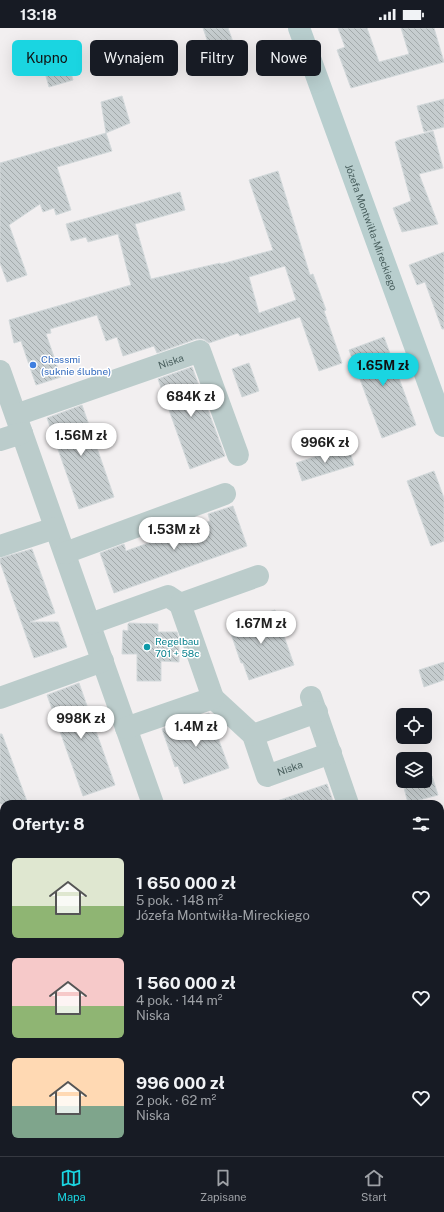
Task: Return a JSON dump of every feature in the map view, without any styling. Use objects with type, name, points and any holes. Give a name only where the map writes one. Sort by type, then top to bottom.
[{"type":"main road","name":"Józefa Montwiłła-Mireckiego","points":[[299,28],[444,426]]},
{"type":"street","name":"Niska","points":[[19,424],[200,351],[238,455]]},
{"type":"street","points":[[0,371],[152,800]]},
{"type":"street","points":[[0,440],[19,424]]},
{"type":"street","points":[[65,553],[225,494]]},
{"type":"street","points":[[0,546],[55,528]]},
{"type":"street","points":[[90,624],[168,596],[180,604],[258,576]]},
{"type":"street","name":"Niska","points":[[180,604],[213,698],[253,735],[267,776],[331,753]]},
{"type":"street","points":[[0,698],[103,661]]},
{"type":"street","points":[[126,728],[213,698]]},
{"type":"street","points":[[253,735],[314,704],[347,800]]},
{"type":"building","points":[[203,28],[228,28],[232,40],[207,40]]},
{"type":"building","points":[[338,28],[367,28],[379,62],[409,54],[401,28],[434,28],[444,62],[351,88],[337,50],[345,47]]},
{"type":"building","points":[[46,76],[72,76],[73,80],[49,87]]},
{"type":"building","points":[[122,96],[130,123],[106,133],[101,102]]},
{"type":"building","points":[[444,99],[444,127],[424,132],[417,106]]},
{"type":"building","points":[[433,131],[443,168],[419,174],[438,224],[402,232],[393,208],[411,201],[395,142]]},
{"type":"building","points":[[106,133],[112,151],[57,167],[71,210],[56,215],[54,208],[43,212],[40,204],[9,225],[27,275],[7,282],[0,263],[0,163]]},
{"type":"building","points":[[278,171],[310,275],[313,274],[326,310],[324,311],[342,363],[319,371],[300,317],[240,336],[238,333],[209,343],[203,339],[196,339],[157,353],[154,346],[123,356],[117,337],[106,341],[97,315],[50,329],[51,333],[46,334],[61,377],[36,385],[21,341],[14,343],[9,320],[131,285],[118,234],[88,242],[86,237],[71,241],[66,224],[180,192],[185,210],[135,224],[151,279],[221,264],[273,250],[249,180]],"holes":[[[285,266],[296,300],[259,313],[249,277]]]},
{"type":"building","points":[[444,252],[444,329],[442,329],[425,282],[417,285],[409,265]]},
{"type":"building","points":[[384,337],[416,425],[382,438],[349,350]]},
{"type":"building","points":[[249,363],[259,391],[242,397],[232,369]]},
{"type":"building","points":[[192,367],[225,456],[190,469],[158,379]]},
{"type":"building","points":[[82,405],[114,497],[79,509],[47,418]]},
{"type":"building","points":[[348,446],[354,465],[302,481],[296,463]]},
{"type":"building","points":[[434,471],[444,498],[444,541],[431,546],[407,481]]},
{"type":"building","points":[[233,506],[247,546],[114,593],[100,553],[124,544],[126,551],[210,521],[208,514]]},
{"type":"building","points":[[32,549],[55,613],[30,622],[58,622],[67,647],[34,658],[0,562],[0,558]]},
{"type":"building","points":[[275,610],[294,665],[249,680],[243,663],[241,663],[228,625]]},
{"type":"building","points":[[129,623],[158,624],[158,632],[177,632],[179,639],[179,662],[161,661],[161,681],[137,681],[137,654],[122,654],[123,630],[128,631]]},
{"type":"building","points":[[444,662],[444,680],[424,687],[419,670]]},
{"type":"building","points":[[79,683],[115,785],[83,796],[47,695]]},
{"type":"building","points":[[209,713],[229,768],[184,784],[178,766],[175,767],[162,729]]},
{"type":"building","points":[[0,734],[2,734],[27,800],[0,800]]},
{"type":"building","points":[[432,776],[438,795],[419,800],[407,800],[404,788],[432,788]]},
{"type":"building","points":[[327,784],[333,800],[280,800]]},
{"type":"place","name":"Chassmi (suknie ślubne)","points":[[33,365]]},
{"type":"place","name":"Regelbau 701 + 58c","points":[[147,647]]}]
